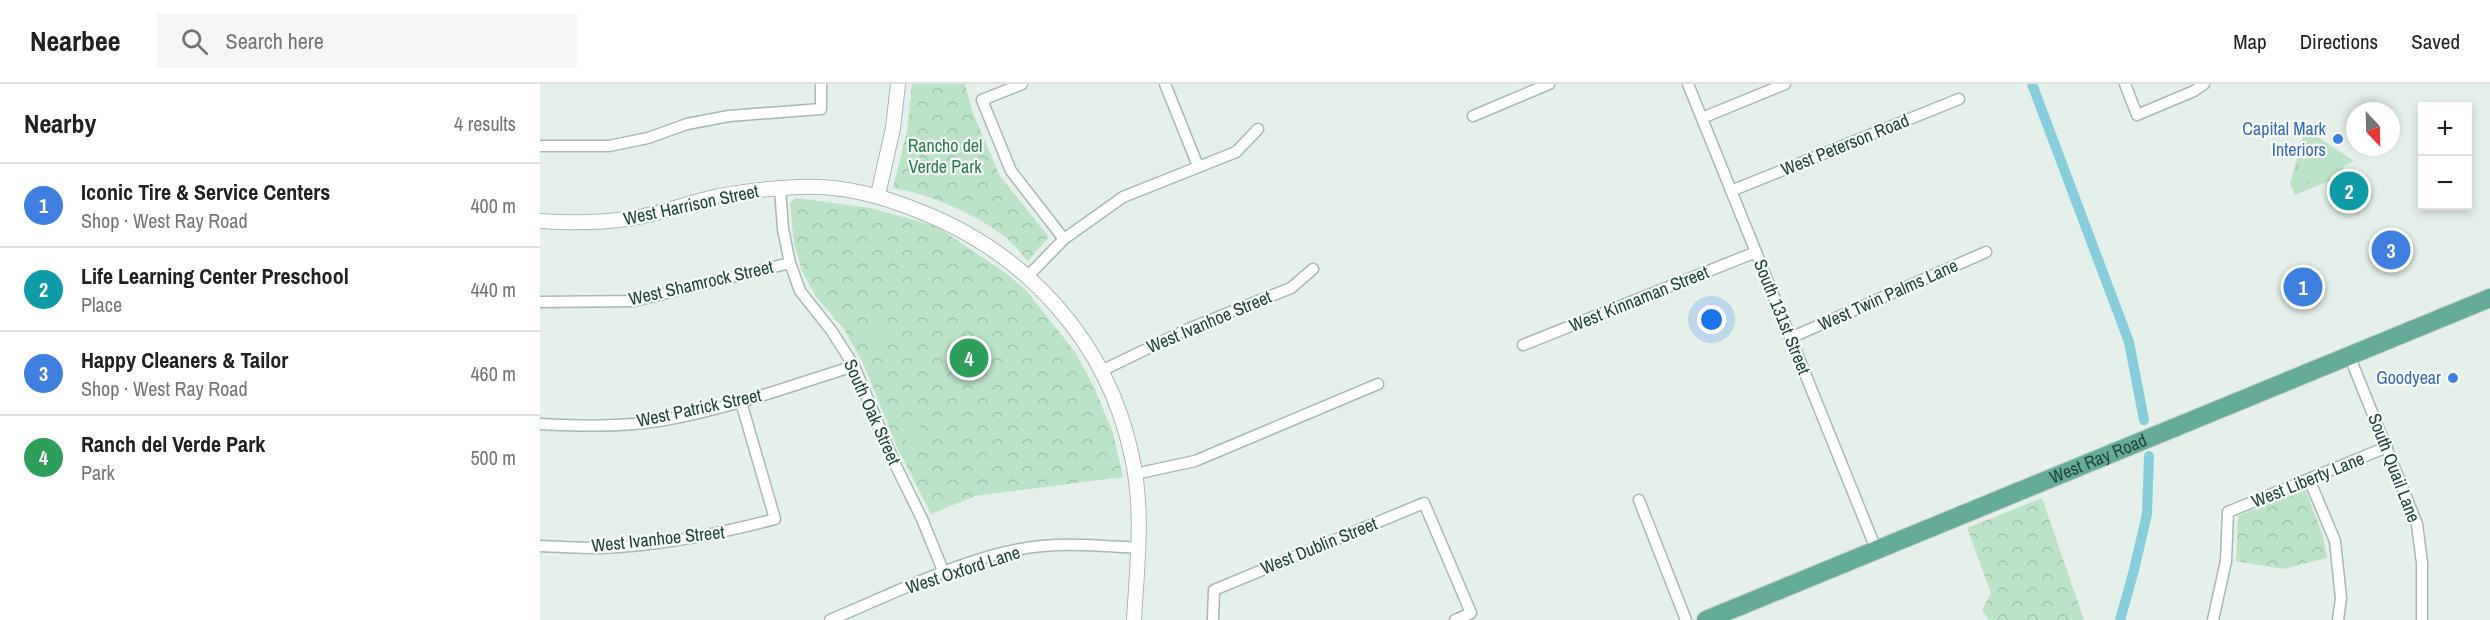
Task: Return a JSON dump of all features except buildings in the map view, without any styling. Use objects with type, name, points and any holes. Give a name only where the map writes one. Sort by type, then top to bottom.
[{"type":"main road","name":"West Ray Road","points":[[1706,620],[2490,297]]},
{"type":"street","points":[[540,146],[609,146],[648,138],[687,124],[729,116],[821,109],[821,84]]},
{"type":"street","points":[[878,195],[893,128],[898,84]]},
{"type":"street","points":[[1022,84],[982,100],[1011,171],[1064,239]]},
{"type":"street","points":[[1164,84],[1198,166]]},
{"type":"street","points":[[1473,116],[1549,84]]},
{"type":"street","name":"South 131st Street","points":[[1689,84],[1876,549]]},
{"type":"street","points":[[1702,118],[1785,84]]},
{"type":"street","points":[[2125,84],[2137,115],[2194,91],[2204,84]]},
{"type":"street","name":"West Peterson Road","points":[[1731,191],[1959,99]]},
{"type":"street","points":[[1028,276],[1064,239],[1123,197],[1236,152],[1258,129]]},
{"type":"street","name":"West Harrison Street","points":[[540,220],[600,222],[628,219],[673,210],[716,197],[780,188],[835,188],[878,195],[945,221],[988,244],[1028,276],[1061,310],[1087,345],[1120,414],[1132,456],[1139,506],[1134,620]]},
{"type":"street","name":"South Oak Street","points":[[780,188],[783,229],[789,263],[800,291],[831,330],[854,366],[944,573]]},
{"type":"street","name":"West Kinnaman Street","points":[[1523,345],[1756,252]]},
{"type":"street","name":"West Twin Palms Lane","points":[[1790,338],[1986,252]]},
{"type":"street","name":"West Shamrock Street","points":[[540,302],[634,301],[789,263]]},
{"type":"street","name":"West Ivanhoe Street","points":[[1101,371],[1188,329],[1291,288],[1313,269]]},
{"type":"street","name":"South Quail Lane","points":[[2349,355],[2417,524],[2422,563],[2422,620]]},
{"type":"street","name":"West Patrick Street","points":[[540,424],[610,426],[660,420],[741,402],[854,366]]},
{"type":"street","points":[[1135,474],[1195,461],[1378,384]]},
{"type":"street","name":"West Ivanhoe Street","points":[[540,546],[601,548],[644,544],[728,532],[775,519],[741,402]]},
{"type":"street","name":"West Liberty Lane","points":[[2213,620],[2226,561],[2228,512],[2387,447]]},
{"type":"street","points":[[2309,479],[2335,541],[2341,598],[2338,620]]},
{"type":"street","points":[[1639,500],[1686,620]]},
{"type":"street","name":"West Dublin Street","points":[[1213,620],[1214,590],[1424,503],[1471,613],[1455,620]]},
{"type":"street","name":"West Oxford Lane","points":[[830,620],[944,573],[994,556],[1041,546],[1138,548]]},
{"type":"green space","name":"Rancho del Verde Park","points":[[912,84],[965,84],[972,111],[1000,176],[1049,237],[1028,261],[1008,240],[967,213],[937,200],[893,188],[907,131]]},
{"type":"green space","points":[[2313,134],[2354,161],[2343,167],[2346,174],[2295,195],[2290,184],[2303,136]]},
{"type":"green space","points":[[2333,160],[2339,176],[2310,187],[2303,171]]},
{"type":"green space","points":[[796,198],[870,208],[936,226],[1025,289],[1075,352],[1094,387],[1113,433],[1123,477],[975,496],[931,514],[896,445],[864,365],[844,329],[816,297],[802,271],[794,243],[790,203]]},
{"type":"green space","points":[[878,319],[888,344],[872,351],[861,326]]},
{"type":"green space","points":[[915,415],[927,445],[910,452],[898,422]]},
{"type":"green space","points":[[2305,488],[2323,537],[2327,558],[2283,569],[2236,561],[2238,516]]},
{"type":"green space","points":[[2042,498],[2084,620],[1989,620],[1982,610],[1991,593],[1967,528]]},
{"type":"waterway","points":[[2032,84],[2129,342],[2144,420]]},
{"type":"waterway","points":[[2120,620],[2147,514],[2149,456]]},
{"type":"place","name":"Capital Mark Interiors","points":[[2338,139]]},
{"type":"place","name":"Life Learning Center Preschool","points":[[2349,191]]},
{"type":"place","name":"Happy Cleaners & Tailor","points":[[2391,250]]},
{"type":"place","name":"Iconic Tire & Service Centers","points":[[2303,287]]},
{"type":"place","name":"Ranch del Verde Park","points":[[969,358]]},
{"type":"place","name":"Goodyear","points":[[2453,378]]}]
